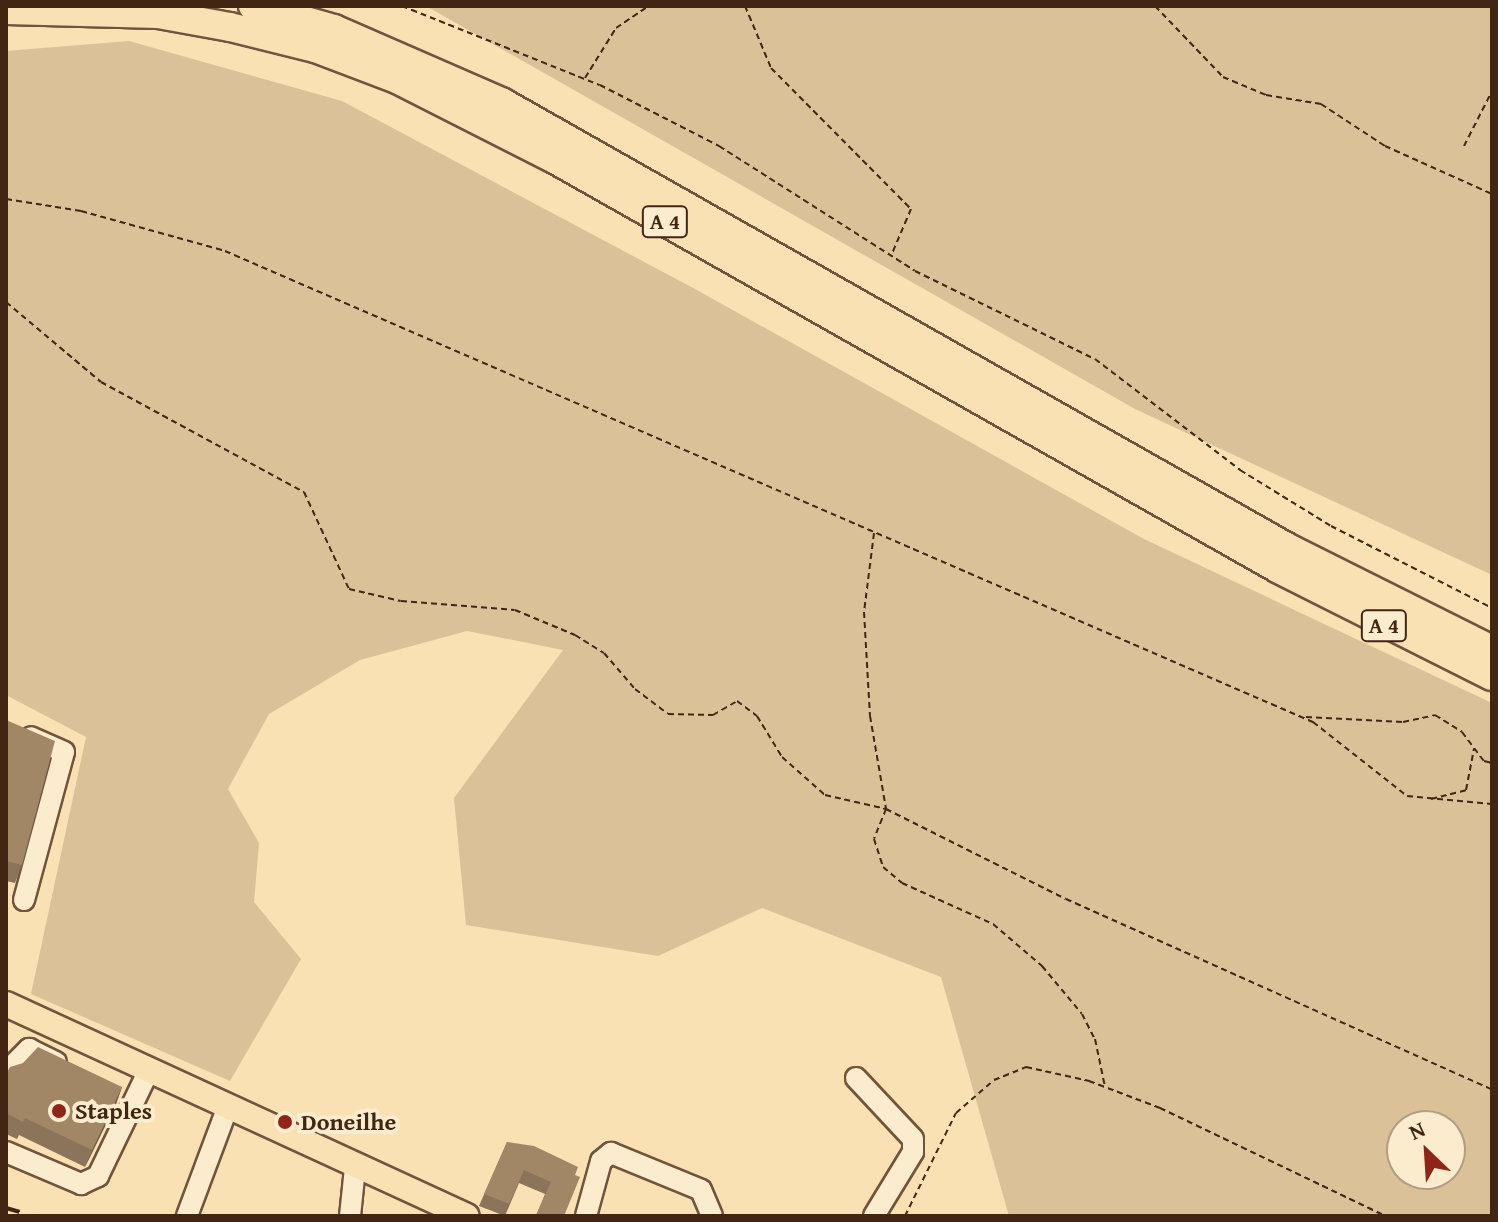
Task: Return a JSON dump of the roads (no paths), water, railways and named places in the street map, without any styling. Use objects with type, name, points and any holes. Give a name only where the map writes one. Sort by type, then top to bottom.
[{"type":"highway","name":"A 4","points":[[253,6],[334,29],[503,103],[1288,548],[1492,650]]},
{"type":"highway","name":"A 4","points":[[6,10],[158,14],[230,27],[315,48],[397,79],[553,158],[1279,569],[1492,676]]},
{"type":"main road","points":[[6,1004],[355,1168],[467,1216]]},
{"type":"street","points":[[9,727],[64,752],[24,900]]},
{"type":"street","points":[[6,1070],[34,1017]]},
{"type":"street","points":[[6,1070],[29,1049],[82,1074]]},
{"type":"street","points":[[6,1152],[81,1184],[98,1176],[149,1070]]},
{"type":"street","points":[[856,1078],[913,1139],[913,1152],[874,1216]]},
{"type":"street","points":[[109,1087],[135,1099]]},
{"type":"street","points":[[187,1216],[227,1109]]},
{"type":"street","points":[[586,1216],[601,1161],[611,1153],[701,1190],[712,1216]]},
{"type":"street","points":[[350,1216],[355,1168]]},
{"type":"railway","points":[[6,1208],[34,1216]]},
{"type":"place","name":"Staples","points":[[59,1111]]},
{"type":"place","name":"Doneilhe","points":[[285,1122]]}]
